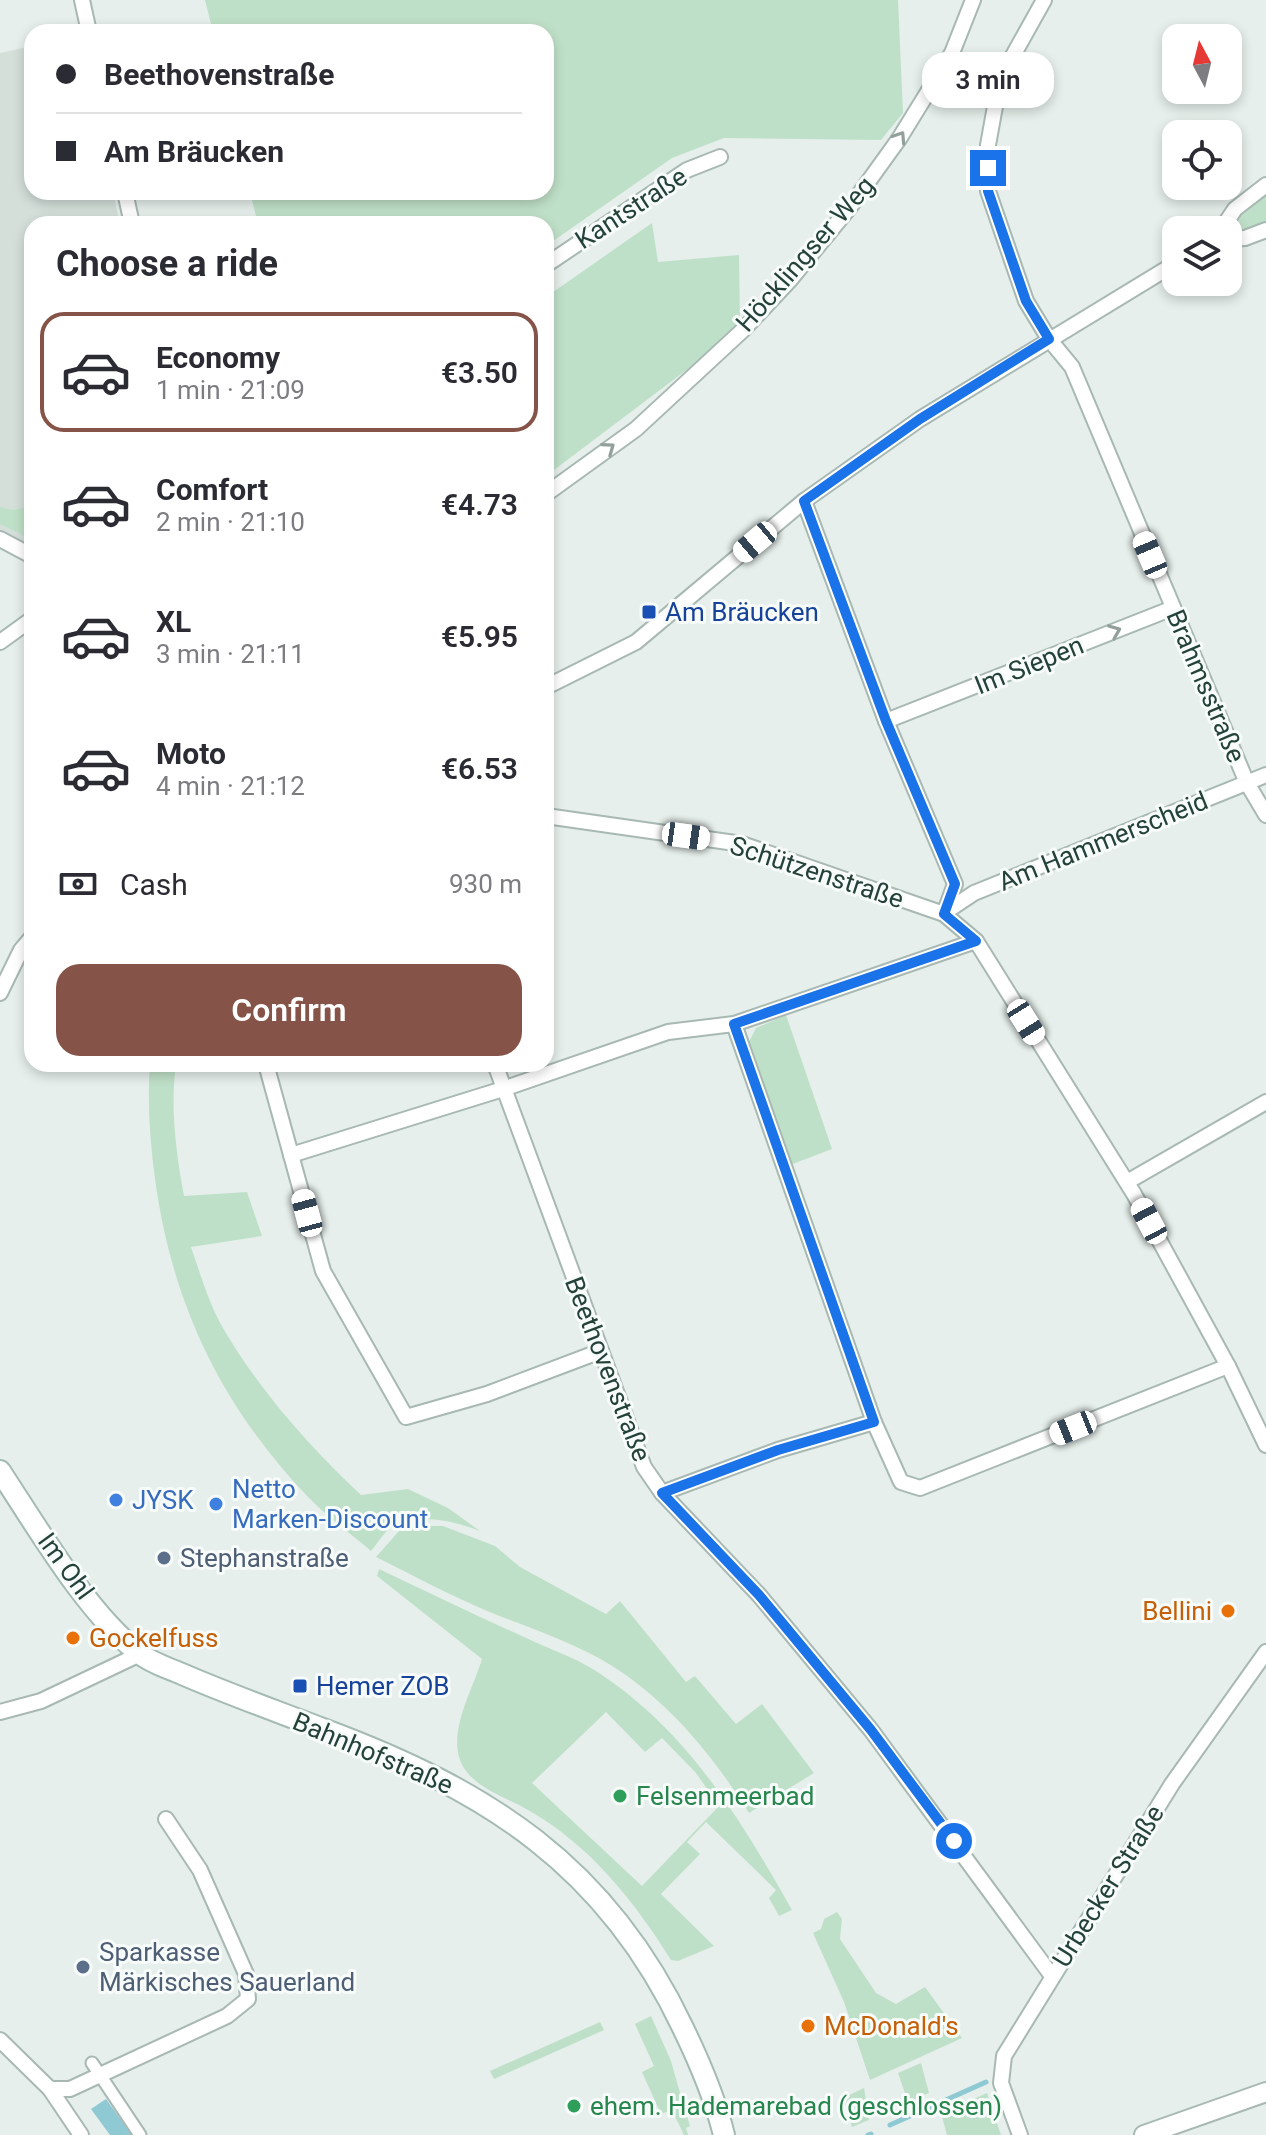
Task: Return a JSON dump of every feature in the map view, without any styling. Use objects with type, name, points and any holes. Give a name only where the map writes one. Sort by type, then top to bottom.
[{"type":"main road","name":"Im Ohl","points":[[0,1471],[70,1574],[115,1630],[140,1654]]},
{"type":"main road","name":"Bahnhofstraße","points":[[140,1654],[202,1683],[411,1763],[468,1794],[553,1854],[590,1888],[616,1918],[654,1972],[704,2073],[724,2135]]},
{"type":"street","points":[[82,0],[87,24]]},
{"type":"street","name":"Höcklingser Weg","points":[[554,488],[636,429],[743,330],[790,280],[850,207],[899,139],[952,53],[973,0]]},
{"type":"street","points":[[1044,0],[1000,79],[988,145],[988,191],[1026,301],[1049,339]]},
{"type":"street","name":"Kantstraße","points":[[554,260],[687,170],[720,157]]},
{"type":"street","points":[[1230,216],[1266,185]]},
{"type":"street","points":[[1242,238],[1266,230]]},
{"type":"street","points":[[554,683],[636,642],[804,501],[920,419],[1162,271]]},
{"type":"street","name":"Brahmsstraße","points":[[1049,339],[1072,367],[1247,783],[1266,815]]},
{"type":"street","points":[[804,501],[886,721],[955,884],[944,914]]},
{"type":"street","points":[[0,539],[24,552]]},
{"type":"street","name":"Im Siepen","points":[[886,721],[1173,608]]},
{"type":"street","points":[[0,642],[24,625]]},
{"type":"street","name":"Am Hammerscheid","points":[[944,914],[974,893],[1266,775]]},
{"type":"street","name":"Schützenstraße","points":[[554,817],[742,844],[944,914],[976,941],[1127,1182],[1228,1366],[1266,1445]]},
{"type":"street","points":[[554,1071],[668,1032],[734,1024],[976,941]]},
{"type":"street","points":[[0,993],[24,946]]},
{"type":"street","points":[[734,1024],[874,1422],[901,1482],[920,1488],[1228,1366]]},
{"type":"street","points":[[268,1072],[323,1271],[406,1417],[487,1394],[601,1351]]},
{"type":"street","name":"Beethovenstraße","points":[[498,1072],[644,1467],[662,1493],[759,1595],[871,1730],[1052,1976]]},
{"type":"street","points":[[291,1155],[552,1072]]},
{"type":"street","points":[[1127,1182],[1266,1102]]},
{"type":"street","points":[[662,1493],[778,1450],[874,1422]]},
{"type":"street","name":"Urbecker Straße","points":[[1020,2135],[1001,2083],[1004,2056],[1172,1784],[1266,1652]]},
{"type":"street","points":[[0,1712],[41,1701],[140,1654]]},
{"type":"street","points":[[50,2089],[70,2089],[95,2068],[227,2016],[248,1999],[246,1974],[200,1870],[166,1819]]},
{"type":"street","points":[[0,2040],[50,2089],[81,2135]]},
{"type":"street","points":[[95,2068],[140,2135]]},
{"type":"street","points":[[1144,2135],[1266,2092]]},
{"type":"shaded area","points":[[24,48],[24,200],[115,200],[118,216],[24,216],[24,548],[0,535],[0,53]]},
{"type":"green space","points":[[205,0],[898,0],[903,113],[881,140],[724,138],[672,158],[554,240],[554,216],[256,216],[252,200],[554,200],[554,24],[211,24]]},
{"type":"green space","points":[[1266,188],[1266,227],[1242,233],[1242,216],[1235,216]]},
{"type":"green space","points":[[652,223],[658,262],[739,255],[740,324],[705,356],[554,470],[554,291]]},
{"type":"green space","points":[[0,507],[13,510],[24,508],[24,535],[0,524]]},
{"type":"green space","points":[[786,1015],[832,1149],[790,1165],[748,1044],[756,1028]]},
{"type":"green space","points":[[150,1072],[176,1072],[175,1130],[184,1196],[247,1192],[262,1236],[191,1247],[218,1319],[269,1395],[304,1437],[361,1495],[408,1489],[448,1508],[480,1531],[433,1519],[408,1521],[387,1531],[371,1551],[307,1496],[276,1461],[225,1388],[188,1310],[163,1224],[153,1165]]},
{"type":"green space","points":[[416,1526],[443,1526],[495,1546],[520,1567],[606,1614],[620,1601],[686,1682],[695,1676],[736,1724],[762,1704],[814,1773],[749,1813],[683,1725],[621,1671],[573,1645],[466,1602],[376,1557],[399,1531]]},
{"type":"green space","points":[[379,1569],[570,1657],[629,1695],[658,1721],[709,1778],[792,1910],[779,1916],[769,1898],[776,1890],[706,1822],[687,1842],[700,1854],[661,1894],[714,1946],[678,1961],[671,1960],[626,1896],[591,1857],[550,1824],[480,1784],[465,1769],[457,1748],[460,1722],[482,1659],[377,1576]],"holes":[[[606,1712],[645,1752],[662,1738],[696,1773],[719,1806],[642,1886],[532,1783]]]},
{"type":"green space","points":[[837,1912],[842,1919],[840,1939],[876,1993],[896,2004],[925,1987],[962,2038],[870,2080],[844,2002],[813,1933],[821,1929],[824,1919]]},
{"type":"green space","points":[[651,2016],[671,2061],[682,2100],[678,2101],[681,2110],[685,2110],[690,2126],[686,2128],[688,2135],[684,2135],[672,2110],[661,2114],[642,2072],[654,2066],[635,2024]]},
{"type":"green space","points":[[600,2022],[604,2030],[494,2079],[490,2071]]},
{"type":"green space","points":[[921,2063],[929,2093],[908,2102],[898,2073]]},
{"type":"green space","points":[[864,2088],[869,2120],[852,2127],[843,2098]]},
{"type":"green space","points":[[987,2093],[1001,2135],[947,2135],[941,2113]]},
{"type":"water","points":[[106,2099],[132,2135],[110,2135],[91,2109]]},
{"type":"waterway","points":[[890,2125],[986,2082]]},
{"type":"place","name":"Am Bräucken","points":[[649,612]]},
{"type":"place","name":"JYSK","points":[[116,1500]]},
{"type":"place","name":"Netto Marken-Discount","points":[[216,1504]]},
{"type":"place","name":"Stephanstraße","points":[[164,1558]]},
{"type":"place","name":"Bellini","points":[[1228,1611]]},
{"type":"place","name":"Gockelfuss","points":[[73,1638]]},
{"type":"place","name":"Hemer ZOB","points":[[300,1686]]},
{"type":"place","name":"Felsenmeerbad","points":[[620,1796]]},
{"type":"place","name":"Sparkasse Märkisches Sauerland","points":[[83,1967]]},
{"type":"place","name":"McDonald's","points":[[808,2026]]},
{"type":"place","name":"ehem. Hademarebad (geschlossen)","points":[[574,2106]]},
{"type":"route","points":[[954,1841],[871,1730],[759,1595],[662,1493],[778,1450],[874,1422],[734,1024],[976,941],[944,914],[955,884],[886,721],[804,501],[920,419],[1049,339],[1026,301],[988,191],[988,168]]}]
